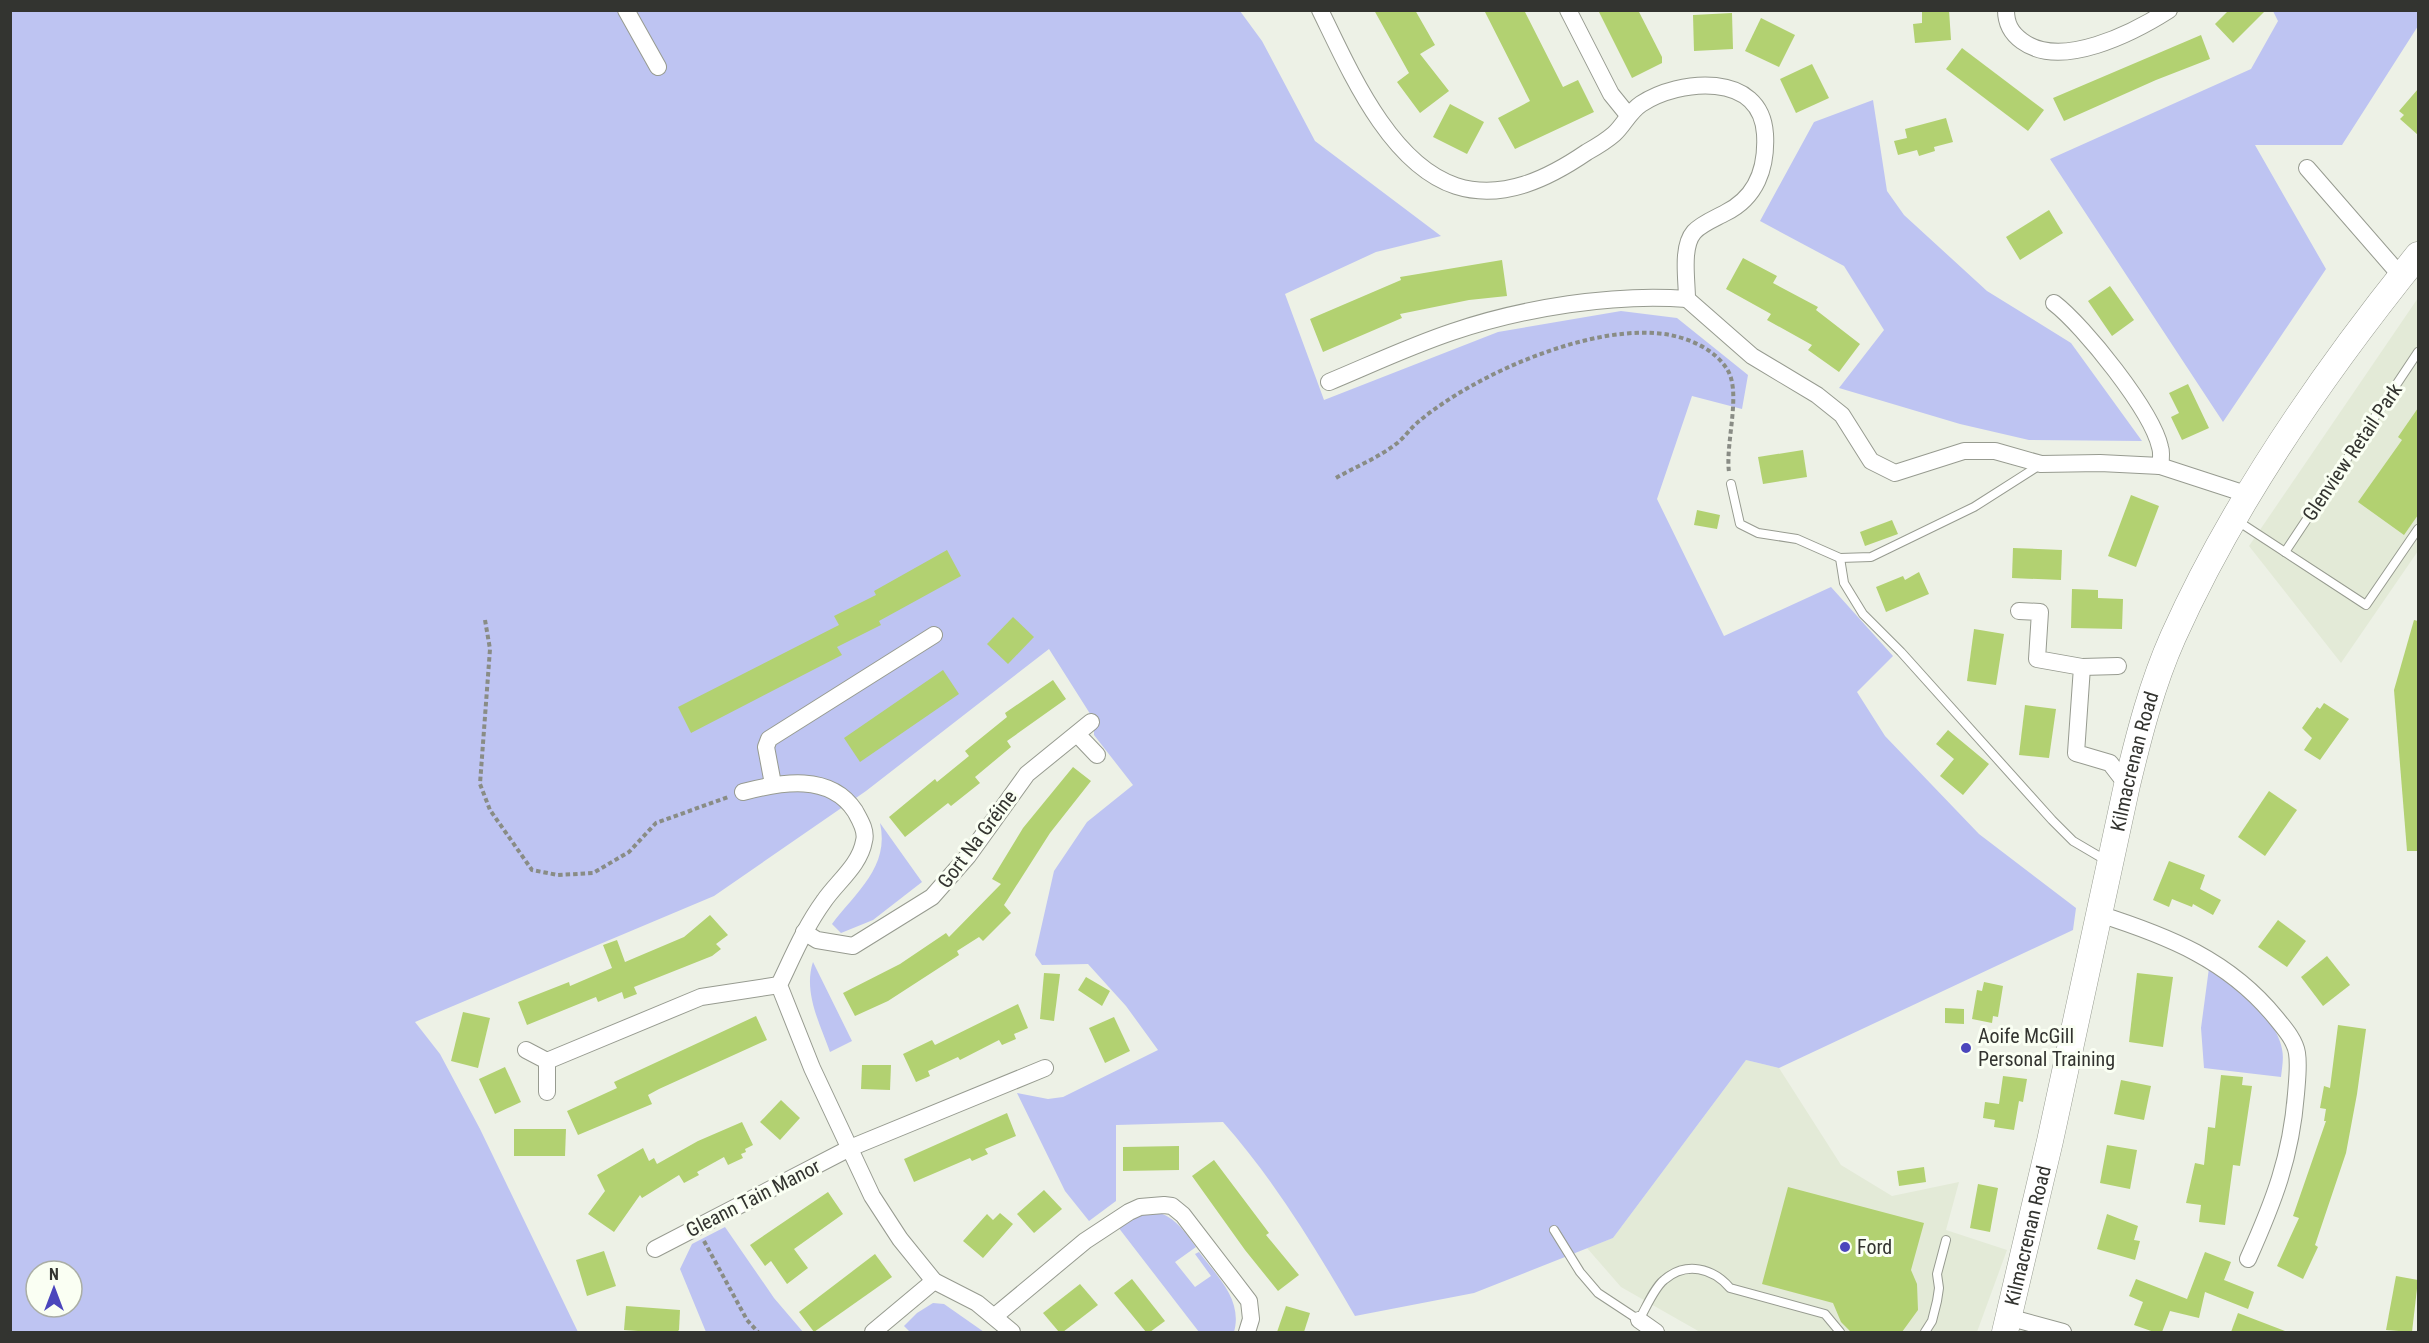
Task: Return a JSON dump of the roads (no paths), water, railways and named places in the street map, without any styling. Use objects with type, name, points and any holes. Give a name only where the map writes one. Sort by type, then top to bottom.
[{"type":"main road","name":"Kilmacrenan Road","points":[[2006,1325],[2050,1141],[2141,727],[2172,639],[2195,591],[2249,495],[2311,400],[2418,255]]},
{"type":"street","points":[[626,10],[658,67]]},
{"type":"street","points":[[1320,10],[1353,75],[1401,149],[1418,166],[1455,186],[1482,191],[1514,189],[1545,177],[1613,135],[1628,115],[1641,104],[1686,87],[1708,84],[1732,88],[1748,97],[1761,114],[1765,133],[1761,172],[1746,201],[1694,232],[1688,246],[1688,299]]},
{"type":"street","points":[[1569,10],[1602,78],[1628,115]]},
{"type":"street","points":[[2006,10],[2006,20],[2013,35],[2028,46],[2044,52],[2066,52],[2100,43],[2169,10]]},
{"type":"street","points":[[2307,168],[2401,276]]},
{"type":"street","points":[[1329,382],[1452,332],[1496,319],[1637,297],[1688,299],[1752,356],[1817,395],[1842,415],[1871,461],[1895,473],[1964,451],[1995,451],[2041,464],[2160,465],[2249,495]]},
{"type":"street","points":[[2054,303],[2073,317],[2091,338],[2136,402],[2155,432],[2161,449],[2160,465]]},
{"type":"street","points":[[2019,611],[2040,612],[2037,659],[2082,667],[2118,666]]},
{"type":"street","points":[[773,784],[766,747],[770,739],[934,635]]},
{"type":"street","points":[[2082,667],[2076,753],[2110,763],[2127,785]]},
{"type":"street","name":"Gort Na Gréine","points":[[804,932],[816,940],[854,946],[932,897],[968,856],[1027,774],[1091,722]]},
{"type":"street","points":[[1077,734],[1097,755]]},
{"type":"street","points":[[743,792],[773,784],[820,784],[850,804],[862,823],[865,839],[858,857],[824,899],[804,932],[779,985],[812,1068],[872,1196],[900,1239],[934,1281],[995,1316],[1012,1332]]},
{"type":"street","points":[[2099,914],[2170,939],[2212,960],[2245,984],[2270,1011],[2288,1033],[2297,1052],[2294,1122],[2287,1161],[2272,1205],[2248,1259]]},
{"type":"street","points":[[547,1061],[701,997],[779,985]]},
{"type":"street","points":[[526,1050],[547,1061]]},
{"type":"street","points":[[547,1061],[547,1092]]},
{"type":"street","name":"Gleann Tain Manor","points":[[655,1249],[850,1148],[1045,1068]]},
{"type":"street","points":[[995,1316],[1085,1240],[1140,1207],[1164,1205],[1172,1206],[1183,1215],[1249,1301],[1251,1319],[1247,1332]]},
{"type":"street","points":[[873,1332],[934,1281]]},
{"type":"street","points":[[1639,1320],[1656,1332]]},
{"type":"street","points":[[2006,1325],[2063,1332]]},
{"type":"lane","name":"Glenview Retail Park","points":[[2285,552],[2418,352]]},
{"type":"lane","points":[[1731,484],[1740,524],[1758,533],[1797,539],[1840,558],[1871,557],[2000,492],[2041,464]]},
{"type":"lane","points":[[2235,520],[2366,605],[2418,529]]},
{"type":"lane","points":[[1840,558],[1844,583],[1863,614],[1901,652],[2052,820],[2073,841],[2110,861]]},
{"type":"lane","points":[[1554,1230],[1580,1272],[1599,1293],[1639,1320],[1663,1280],[1692,1268],[1708,1270],[1722,1278],[1730,1288],[1825,1314],[1840,1332]]},
{"type":"lane","points":[[1924,1332],[1932,1321],[1937,1301],[1939,1288],[1937,1274],[1946,1240]]},
{"type":"place","name":"Aoife McGill Personal Training","points":[[1966,1048]]},
{"type":"place","name":"Ford","points":[[1845,1247]]}]
